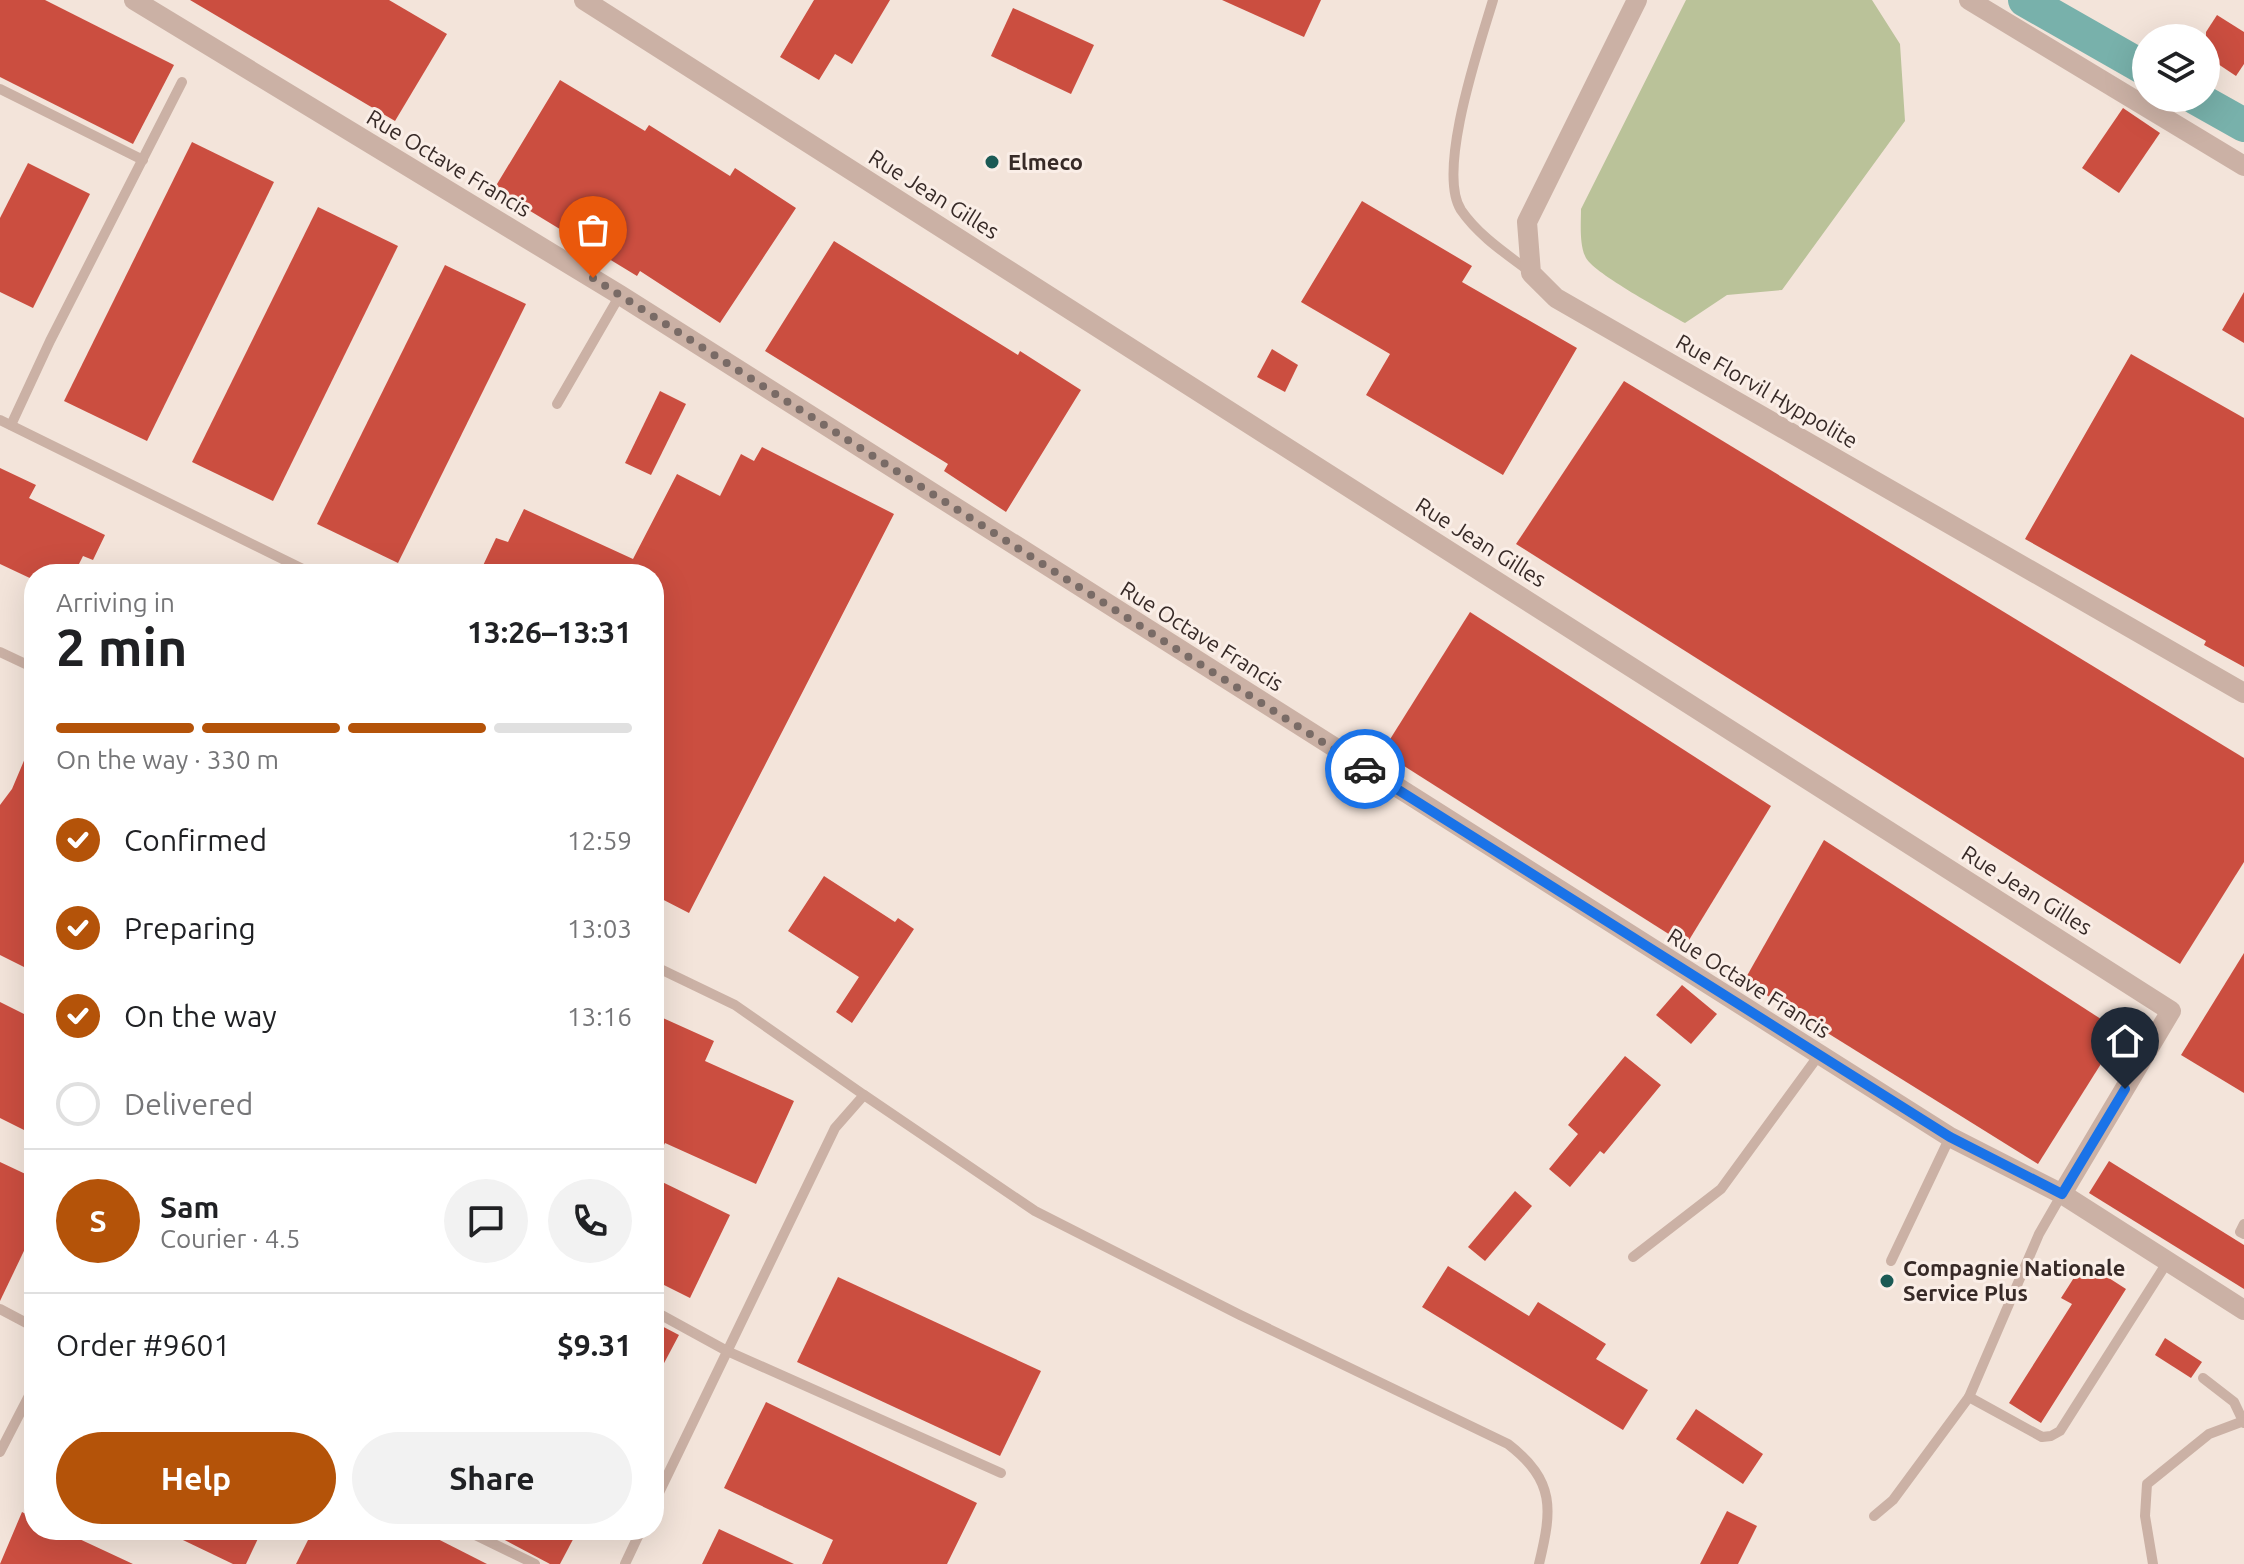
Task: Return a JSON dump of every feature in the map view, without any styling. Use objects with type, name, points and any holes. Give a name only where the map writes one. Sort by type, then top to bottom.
[{"type":"street","name":"Rue Octave Francis","points":[[134,0],[620,295],[1950,1137],[2062,1194],[2244,1310]]},
{"type":"street","name":"Rue Jean Gilles","points":[[584,0],[2171,1011],[2062,1194]]},
{"type":"street","points":[[1531,273],[1527,222],[1637,0]]},
{"type":"street","points":[[1969,0],[2244,166]]},
{"type":"street","name":"Rue Florvil Hyppolite","points":[[1531,273],[1556,298],[2244,693]]},
{"type":"lane","points":[[1493,0],[1462,109],[1453,158],[1459,207],[1480,233],[1531,273]]},
{"type":"lane","points":[[11,425],[50,341],[182,82]]},
{"type":"lane","points":[[0,89],[143,160]]},
{"type":"lane","points":[[557,404],[620,295]]},
{"type":"lane","points":[[0,420],[293,564]]},
{"type":"lane","points":[[0,652],[24,663]]},
{"type":"lane","points":[[664,971],[735,1005],[1035,1211],[1240,1315],[1508,1444],[1526,1458],[1546,1490],[1550,1512],[1539,1564]]},
{"type":"lane","points":[[1633,1257],[1721,1189],[1819,1055]]},
{"type":"lane","points":[[664,1482],[835,1128],[864,1095]]},
{"type":"lane","points":[[1891,1261],[1950,1137]]},
{"type":"lane","points":[[1874,1516],[1893,1500],[1969,1397],[2039,1234],[2062,1194]]},
{"type":"lane","points":[[2244,1224],[2240,1232],[2244,1234]]},
{"type":"lane","points":[[1969,1397],[2042,1437],[2060,1431],[2168,1261]]},
{"type":"lane","points":[[0,1309],[24,1322]]},
{"type":"lane","points":[[664,1316],[727,1351],[1001,1473]]},
{"type":"lane","points":[[2153,1564],[2145,1516],[2147,1484],[2209,1434],[2243,1422],[2234,1402],[2203,1378]]},
{"type":"lane","points":[[0,1452],[24,1405]]},
{"type":"lane","points":[[486,1540],[535,1564]]},
{"type":"lane","points":[[625,1564],[636,1540]]},
{"type":"green space","points":[[1686,0],[1872,0],[1900,44],[1905,121],[1782,290],[1727,295],[1685,323],[1592,265],[1586,258],[1581,240],[1581,209]]},
{"type":"building","points":[[0,0],[45,0],[174,65],[133,144],[0,77]]},
{"type":"building","points":[[190,0],[389,0],[447,34],[395,121]]},
{"type":"building","points":[[814,0],[890,0],[852,64],[835,54],[819,80],[780,57]]},
{"type":"building","points":[[1222,0],[1321,0],[1304,37]]},
{"type":"building","points":[[1013,8],[1094,45],[1071,94],[991,56]]},
{"type":"building","points":[[2217,15],[2244,32],[2244,64],[2236,76],[2220,65],[2220,24],[2211,24]]},
{"type":"building","points":[[560,80],[645,131],[649,125],[730,176],[735,168],[796,208],[720,323],[640,271],[637,276],[494,189]]},
{"type":"building","points":[[2123,108],[2160,133],[2119,193],[2082,168]]},
{"type":"building","points":[[192,142],[274,182],[147,441],[64,401]]},
{"type":"building","points":[[28,163],[90,194],[33,308],[0,292],[0,218]]},
{"type":"building","points":[[1362,201],[1472,266],[1462,282],[1577,348],[1503,475],[1366,395],[1390,354],[1301,302]]},
{"type":"building","points":[[318,207],[398,246],[273,501],[192,462]]},
{"type":"building","points":[[834,241],[1018,355],[1020,351],[1081,390],[1006,512],[944,471],[948,464],[765,351]]},
{"type":"building","points":[[445,265],[526,304],[398,563],[317,524]]},
{"type":"building","points":[[2244,292],[2244,343],[2222,330]]},
{"type":"building","points":[[1272,349],[1298,365],[1285,392],[1257,377]]},
{"type":"building","points":[[2131,354],[2244,418],[2244,667],[2204,645],[2206,641],[2025,539]]},
{"type":"building","points":[[1624,381],[2244,758],[2244,862],[2180,964],[1516,544]]},
{"type":"building","points":[[660,391],[686,404],[651,475],[625,463]]},
{"type":"building","points":[[762,447],[894,514],[689,913],[664,900],[664,564],[484,564],[496,538],[508,542],[524,509],[633,559],[677,474],[720,496],[741,454],[754,461]]},
{"type":"building","points":[[0,468],[36,485],[29,498],[105,535],[93,560],[83,556],[79,564],[24,564],[24,575],[0,564]]},
{"type":"building","points":[[1470,612],[1771,806],[1686,945],[1382,752]]},
{"type":"building","points":[[24,761],[24,967],[0,955],[0,805],[12,789]]},
{"type":"building","points":[[1824,840],[2121,1032],[2038,1164],[1744,981]]},
{"type":"building","points":[[824,876],[895,922],[898,918],[914,929],[852,1023],[836,1012],[859,977],[788,931]]},
{"type":"building","points":[[2244,953],[2244,1093],[2181,1055]]},
{"type":"building","points":[[1682,985],[1717,1014],[1691,1044],[1656,1015]]},
{"type":"building","points":[[0,1002],[24,1014],[24,1130],[0,1118]]},
{"type":"building","points":[[664,1018],[714,1041],[705,1061],[794,1101],[756,1184],[665,1143]]},
{"type":"building","points":[[1625,1056],[1661,1085],[1604,1154],[1600,1151],[1570,1187],[1549,1169],[1578,1134],[1568,1125]]},
{"type":"building","points":[[2109,1161],[2244,1245],[2244,1289],[2089,1193]]},
{"type":"building","points":[[0,1162],[24,1173],[24,1251],[0,1301]]},
{"type":"building","points":[[664,1183],[730,1215],[690,1298],[664,1285]]},
{"type":"building","points":[[1515,1191],[1532,1206],[1485,1261],[1468,1247]]},
{"type":"building","points":[[2084,1262],[2126,1289],[2041,1423],[2009,1403],[2072,1304],[2061,1298]]},
{"type":"building","points":[[1448,1266],[1529,1316],[1538,1302],[1606,1344],[1596,1359],[1648,1390],[1623,1430],[1422,1307]]},
{"type":"building","points":[[838,1277],[1041,1371],[1000,1456],[797,1362]]},
{"type":"building","points":[[664,1327],[679,1335],[664,1363]]},
{"type":"building","points":[[2165,1338],[2202,1362],[2191,1378],[2155,1355]]},
{"type":"building","points":[[766,1402],[977,1503],[947,1564],[822,1564],[833,1540],[724,1488]]},
{"type":"building","points":[[1696,1409],[1763,1454],[1743,1484],[1676,1439]]},
{"type":"building","points":[[1727,1511],[1757,1526],[1738,1564],[1700,1564]]},
{"type":"building","points":[[22,1512],[24,1540],[81,1540],[133,1564],[0,1564]]},
{"type":"building","points":[[719,1529],[794,1564],[702,1564]]},
{"type":"building","points":[[183,1540],[257,1540],[246,1564],[233,1564]]},
{"type":"building","points":[[308,1540],[440,1540],[487,1564],[296,1564]]},
{"type":"building","points":[[505,1540],[573,1540],[560,1564],[550,1564]]},
{"type":"waterway","points":[[2025,0],[2132,61]]},
{"type":"waterway","points":[[2220,112],[2244,125]]},
{"type":"way so far","points":[[593,278],[1365,769]]},
{"type":"place","name":"Elmeco","points":[[992,162]]},
{"type":"place","name":"Compagnie Nationale Service Plus","points":[[1887,1281]]},
{"type":"route","points":[[1365,769],[1950,1137],[2062,1194],[2125,1089]]}]
